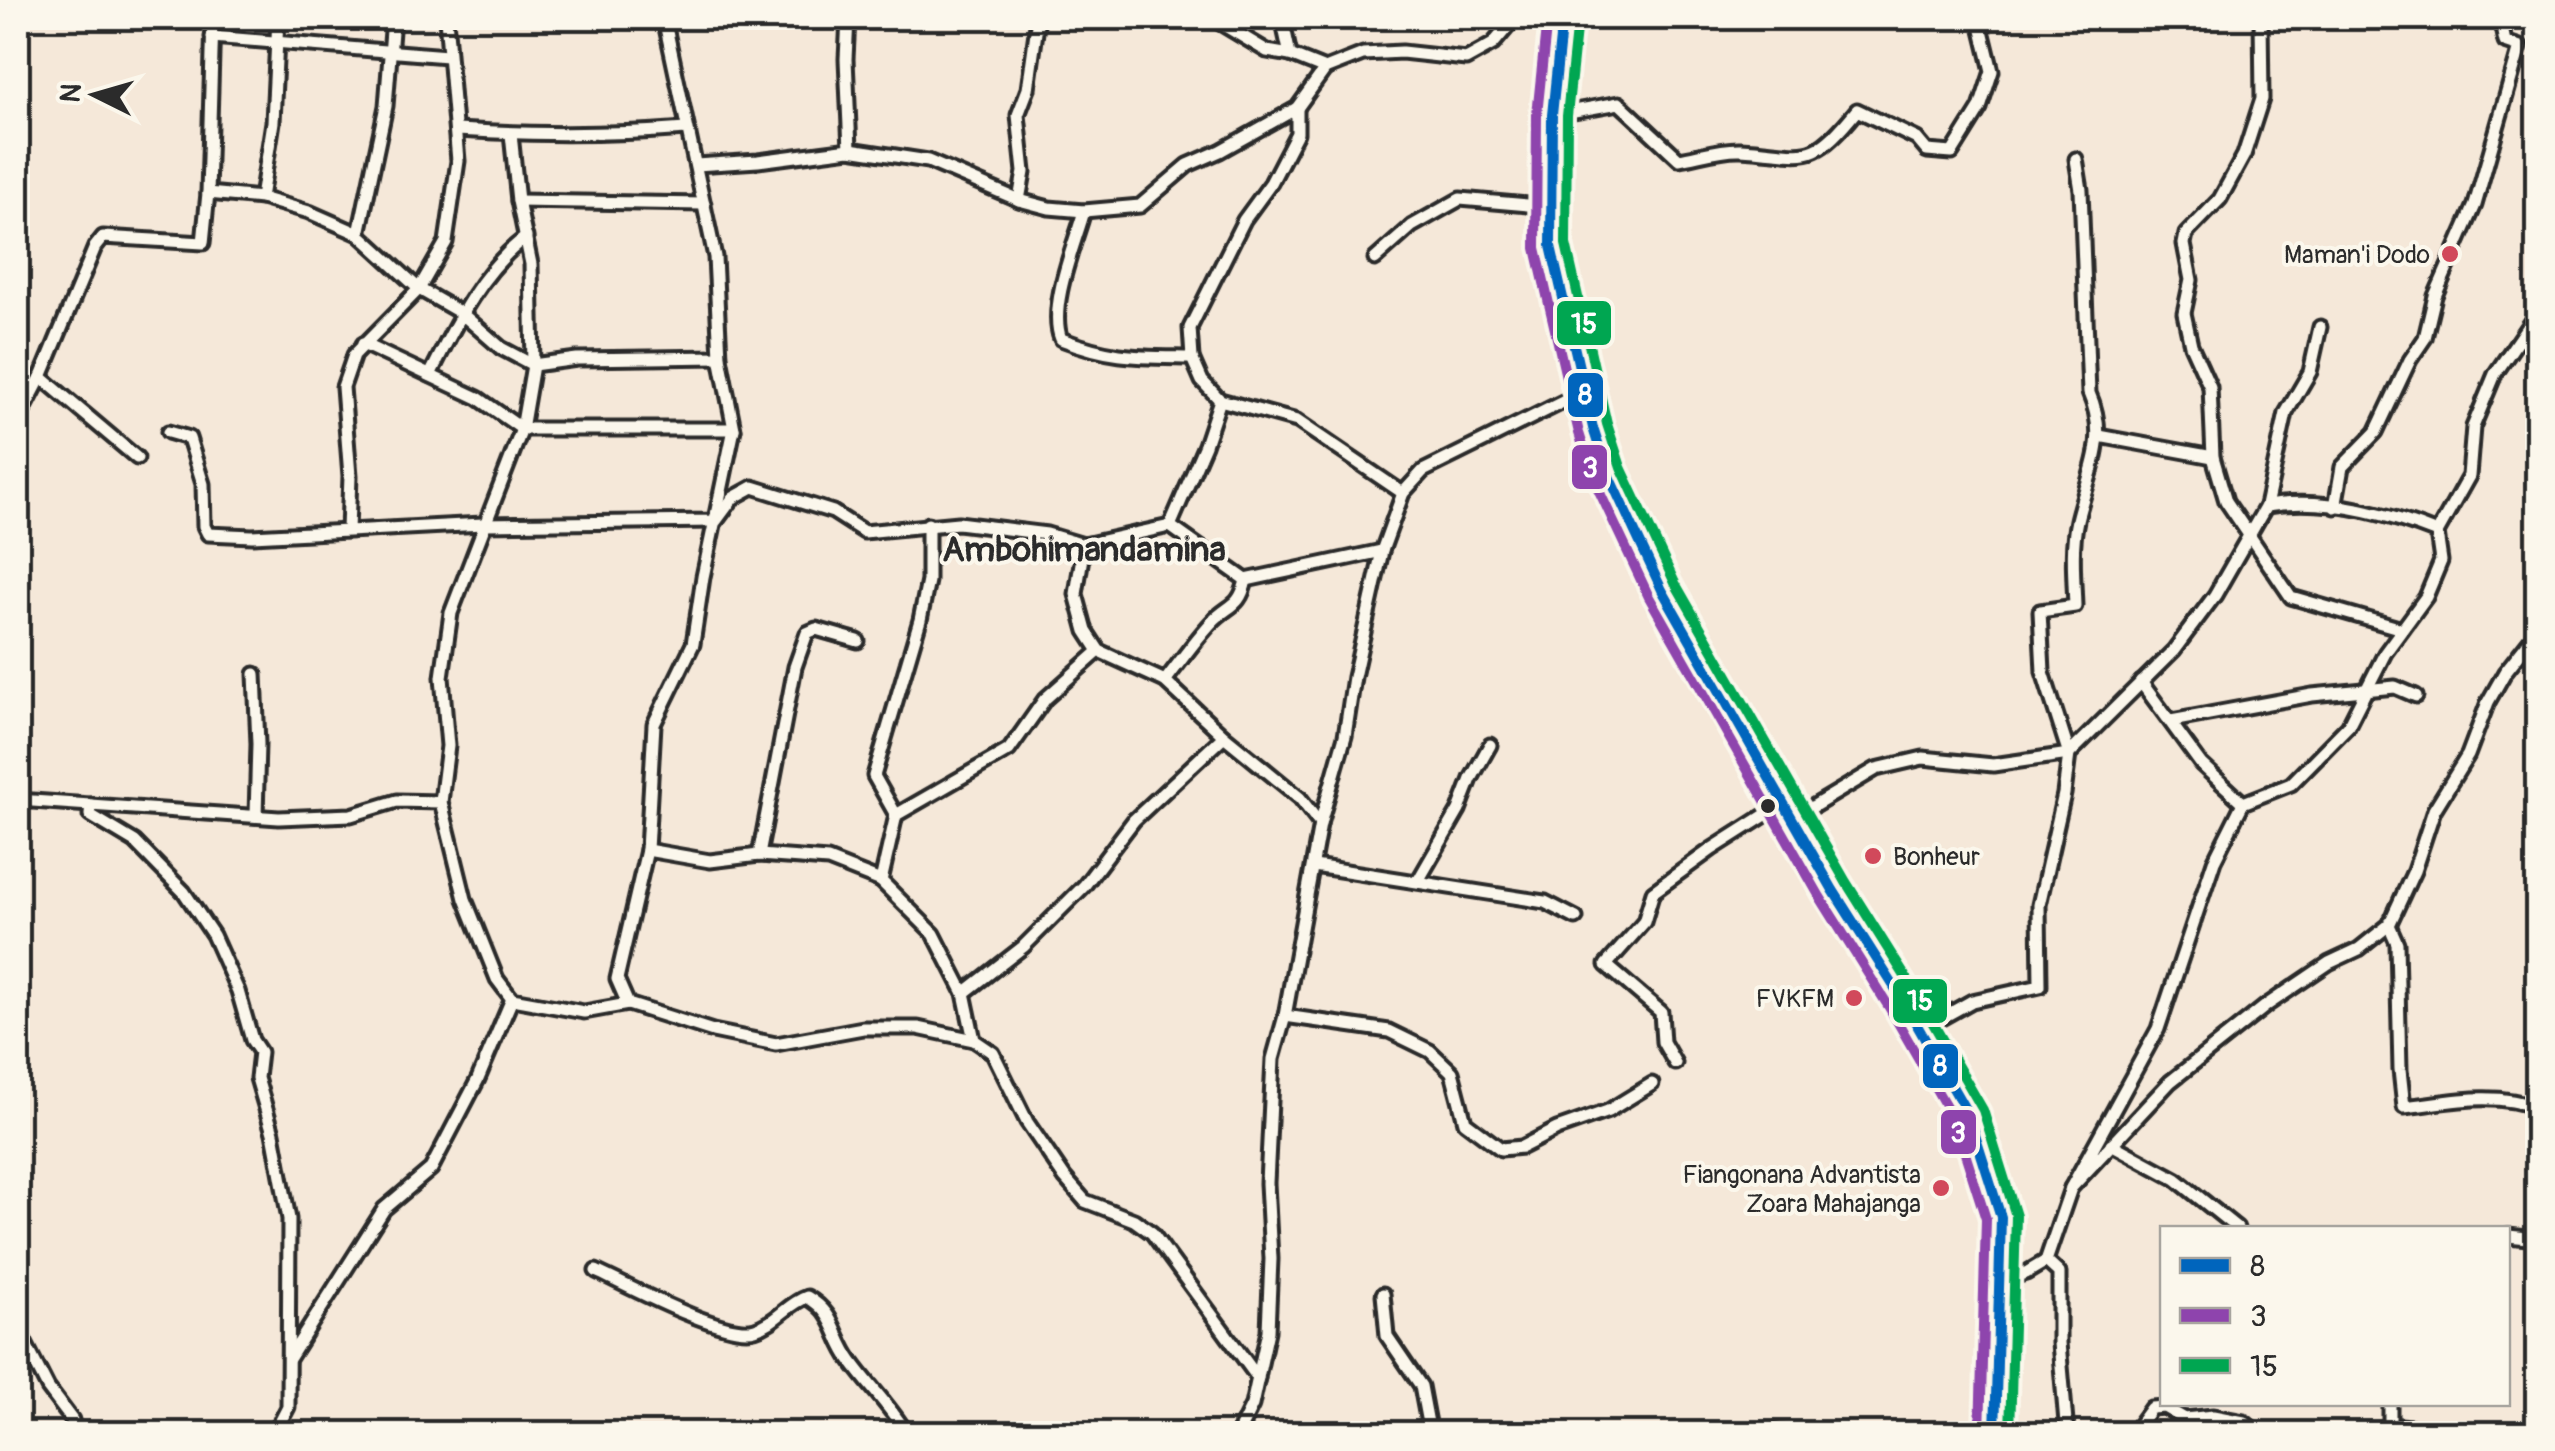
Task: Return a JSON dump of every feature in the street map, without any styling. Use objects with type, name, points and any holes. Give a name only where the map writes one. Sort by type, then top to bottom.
[{"type":"main road","points":[[1562,18],[1552,115],[1551,246],[1584,392],[1607,472],[1662,590],[1832,890],[1969,1116],[1988,1166],[2001,1217],[1995,1434]]},
{"type":"street","points":[[18,421],[95,247],[103,237],[203,243],[213,18]]},
{"type":"street","points":[[261,198],[273,122],[278,18]]},
{"type":"street","points":[[358,234],[386,106],[394,18]]},
{"type":"street","points":[[348,530],[350,476],[344,387],[354,355],[419,289],[446,242],[458,161],[446,18]]},
{"type":"street","points":[[628,1004],[617,980],[646,850],[654,724],[692,644],[734,429],[720,357],[715,257],[664,18]]},
{"type":"street","points":[[848,18],[850,149]]},
{"type":"street","points":[[1019,200],[1024,172],[1018,115],[1028,89],[1038,18]]},
{"type":"street","points":[[1212,18],[1267,51],[1290,55],[1324,70]]},
{"type":"street","points":[[1282,18],[1290,55]]},
{"type":"street","points":[[696,165],[850,149],[928,162],[1019,200],[1084,211],[1140,206],[1188,165],[1296,108],[1324,70],[1363,54],[1402,52],[1466,59],[1493,44],[1516,18]]},
{"type":"street","points":[[1552,115],[1619,104],[1678,159],[1736,149],[1800,156],[1831,142],[1857,110],[1917,139],[1927,151],[1952,154],[1980,108],[1992,71],[1979,18]]},
{"type":"street","points":[[2261,18],[2262,99],[2244,155],[2220,199],[2186,234],[2184,244],[2190,280],[2184,313],[2191,345],[2210,386],[2213,457],[2226,502],[2291,597],[2402,629]]},
{"type":"street","points":[[2335,506],[2342,466],[2376,432],[2410,360],[2425,338],[2435,296],[2475,205],[2520,47],[2505,42],[2500,18]]},
{"type":"street","points":[[212,37],[448,56]]},
{"type":"street","points":[[1296,108],[1297,133],[1271,183],[1244,220],[1190,328],[1192,358],[1202,381],[1220,400],[1297,421],[1402,493]]},
{"type":"street","points":[[457,130],[631,134],[686,128]]},
{"type":"street","points":[[511,134],[518,200],[531,264],[533,365],[522,430],[452,613],[442,677],[448,746],[441,802],[464,899],[497,980],[512,999],[584,1012],[628,1004],[712,1031],[776,1044],[863,1028],[918,1028],[974,1040],[992,1053],[1027,1122],[1065,1178],[1085,1201],[1134,1220],[1152,1233],[1258,1378]]},
{"type":"street","points":[[1920,1030],[1972,1001],[2040,986],[2039,904],[2064,794],[2068,754],[2043,672],[2040,611],[2075,606],[2076,522],[2088,487],[2099,416],[2089,393],[2081,190],[2076,159]]},
{"type":"street","points":[[208,193],[261,198],[309,212],[358,234],[419,289],[461,314],[501,348],[533,365],[577,360],[720,357]]},
{"type":"street","points":[[1374,259],[1412,226],[1460,199],[1550,207]]},
{"type":"street","points":[[518,200],[704,204]]},
{"type":"street","points":[[1084,211],[1058,308],[1056,326],[1061,338],[1098,353],[1192,358]]},
{"type":"street","points":[[430,374],[461,314],[505,253],[526,237]]},
{"type":"street","points":[[2000,1281],[2026,1273],[2046,1261],[2071,1188],[2158,1029],[2214,862],[2243,803],[2291,784],[2348,726],[2364,690],[2426,598],[2441,561],[2437,533],[2469,476],[2474,428],[2495,374],[2538,311]]},
{"type":"street","points":[[1675,1064],[1663,1042],[1661,1012],[1606,965],[1644,922],[1653,892],[1712,849],[1876,769],[1923,758],[1993,765],[2068,754],[2174,650],[2215,595],[2266,506],[2286,412],[2310,372],[2320,328]]},
{"type":"street","points":[[363,344],[478,398],[522,430],[734,429]]},
{"type":"street","points":[[41,376],[137,458]]},
{"type":"street","points":[[1241,1433],[1268,1331],[1271,1291],[1267,1183],[1273,1058],[1285,1016],[1320,824],[1345,736],[1382,551],[1402,493],[1423,471],[1584,392]]},
{"type":"street","points":[[1170,526],[1205,446],[1220,400]]},
{"type":"street","points":[[168,432],[189,438],[202,484],[204,526],[208,534],[252,536],[483,524],[716,521]]},
{"type":"street","points":[[2098,436],[2213,457]]},
{"type":"street","points":[[716,521],[734,498],[754,487],[833,512],[864,532],[958,523],[1047,534],[1084,545],[1170,526],[1246,580],[1382,551]]},
{"type":"street","points":[[2266,506],[2297,501],[2335,506],[2401,519],[2437,533]]},
{"type":"street","points":[[881,881],[896,815],[874,776],[920,620],[928,580],[928,524]]},
{"type":"street","points":[[1084,545],[1076,594],[1086,632],[1099,651],[1165,681],[1300,798],[1320,824]]},
{"type":"street","points":[[1165,681],[1215,618],[1229,612],[1243,596],[1246,580]]},
{"type":"street","points":[[759,856],[795,667],[806,633],[816,629],[858,641]]},
{"type":"street","points":[[2071,1188],[2170,1082],[2267,1006],[2329,963],[2359,949],[2388,925],[2414,870],[2434,810],[2468,756],[2488,702],[2505,672],[2538,630]]},
{"type":"street","points":[[896,815],[1009,750],[1045,699],[1099,651]]},
{"type":"street","points":[[256,674],[256,816]]},
{"type":"street","points":[[2141,682],[2201,764],[2243,803]]},
{"type":"street","points":[[2171,721],[2312,695],[2396,687],[2416,696]]},
{"type":"street","points":[[964,993],[1024,947],[1084,886],[1134,820],[1224,736]]},
{"type":"street","points":[[1418,881],[1459,810],[1490,745]]},
{"type":"street","points":[[18,800],[256,816],[351,815],[397,801],[441,802]]},
{"type":"street","points":[[91,805],[90,814],[135,842],[184,892],[213,935],[260,1052],[257,1064],[261,1097],[273,1132],[289,1219],[288,1407],[274,1434]]},
{"type":"street","points":[[646,850],[710,861],[759,856],[828,860],[881,881],[934,934],[964,993],[974,1040]]},
{"type":"street","points":[[1314,866],[1545,902],[1576,918]]},
{"type":"street","points":[[2388,925],[2397,943],[2404,1107],[2492,1098],[2515,1099],[2538,1108]]},
{"type":"street","points":[[289,1359],[384,1209],[431,1169],[478,1079],[512,999]]},
{"type":"street","points":[[1285,1016],[1389,1031],[1430,1051],[1452,1072],[1464,1122],[1501,1149],[1522,1146],[1608,1111],[1652,1084]]},
{"type":"street","points":[[2111,1144],[2176,1178],[2235,1226]]},
{"type":"street","points":[[2510,1236],[2538,1238]]},
{"type":"street","points":[[2046,1261],[2059,1273],[2061,1378],[2067,1434]]},
{"type":"street","points":[[596,1271],[705,1321],[741,1330],[760,1327],[789,1303],[807,1297],[828,1313],[850,1360],[894,1412],[907,1434]]},
{"type":"street","points":[[1383,1294],[1387,1336],[1421,1386],[1430,1434]]},
{"type":"street","points":[[18,1329],[48,1388],[72,1420],[74,1434]]},
{"type":"street","points":[[2132,1434],[2152,1408],[2164,1407],[2185,1418],[2213,1416],[2244,1422],[2259,1434]]},
{"type":"street","points":[[2390,1429],[2477,1434]]},
{"type":"street","points":[[1765,1434],[1789,1434]]},
{"type":"transit line","name":"3","points":[[1547,18],[1537,115],[1536,248],[1579,433],[1593,478],[1649,597],[1820,897],[1955,1122],[1986,1219],[1980,1434]]},
{"type":"transit line","name":"8","points":[[1562,18],[1552,115],[1551,246],[1593,428],[1607,472],[1662,590],[1833,890],[1969,1116],[2001,1217],[1995,1434]]},
{"type":"transit line","name":"15","points":[[1577,20],[1567,116],[1566,244],[1607,424],[1621,467],[1675,583],[1846,882],[1983,1110],[2016,1216],[2010,1434]]},
{"type":"place","name":"Maman'i Dodo","points":[[2450,254]]},
{"type":"place","name":"Bonheur","points":[[1873,856]]},
{"type":"place","name":"FVKFM","points":[[1854,998]]},
{"type":"place","name":"Fiangonana Advantista Zoara Mahajanga","points":[[1941,1188]]},
{"type":"district","name":"Ambohimandamina","points":[[1084,549]]}]
